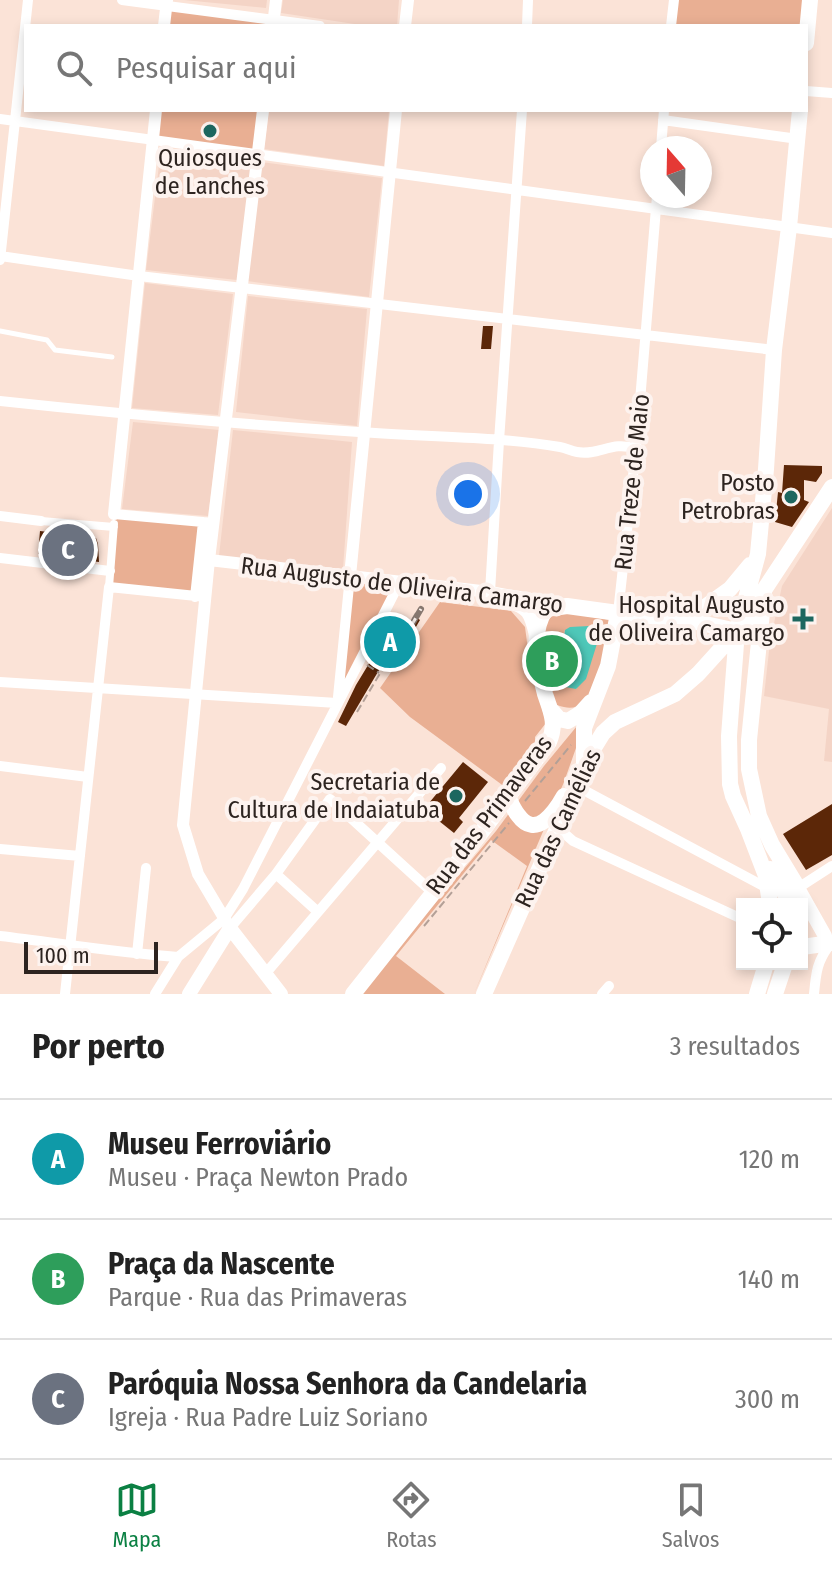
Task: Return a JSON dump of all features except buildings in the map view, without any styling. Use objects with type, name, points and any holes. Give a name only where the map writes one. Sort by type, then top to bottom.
[{"type":"main road","points":[[808,24],[810,0]]},
{"type":"main road","points":[[769,897],[730,784],[729,736],[737,631],[758,554],[774,350],[800,112]]},
{"type":"main road","name":"Rua das Camélias","points":[[484,994],[584,764],[603,733],[615,722],[675,694],[698,674],[737,631],[832,487]]},
{"type":"main road","points":[[687,620],[730,589],[758,554]]},
{"type":"main road","points":[[764,589],[749,740],[750,778],[759,816],[797,898]]},
{"type":"main road","points":[[535,637],[540,617],[546,609],[567,606]]},
{"type":"main road","name":"Rua Augusto de Oliveira Camargo","points":[[567,606],[687,620],[737,631]]},
{"type":"main road","name":"Rua Treze de Maio","points":[[584,764],[584,728],[608,666],[618,613]]},
{"type":"main road","points":[[737,631],[759,627]]},
{"type":"main road","name":"Rua das Primaveras","points":[[353,994],[549,742],[553,729],[552,711],[541,680],[535,637]]},
{"type":"main road","points":[[698,674],[718,670],[724,675],[732,696]]},
{"type":"main road","points":[[552,711],[559,719],[568,721],[581,713],[597,695]]},
{"type":"main road","points":[[508,797],[522,820],[543,823],[560,803],[584,764]]},
{"type":"main road","points":[[748,829],[795,898]]},
{"type":"main road","points":[[808,915],[829,941],[808,946]]},
{"type":"main road","points":[[189,994],[227,924],[281,994]]},
{"type":"main road","points":[[773,971],[775,994]]},
{"type":"street","points":[[27,24],[28,0]]},
{"type":"street","points":[[122,0],[167,3],[273,23],[276,0]]},
{"type":"street","points":[[405,24],[408,0]]},
{"type":"street","points":[[527,24],[528,0]]},
{"type":"street","points":[[671,24],[674,0]]},
{"type":"street","points":[[164,24],[167,3]]},
{"type":"street","points":[[24,59],[14,121],[0,257],[242,289],[774,350]]},
{"type":"street","points":[[808,91],[832,93]]},
{"type":"street","points":[[65,994],[156,112]]},
{"type":"street","points":[[227,924],[198,874],[183,825],[196,694],[200,597],[225,423],[263,112]]},
{"type":"street","points":[[337,703],[396,112]]},
{"type":"street","points":[[490,592],[522,112]]},
{"type":"street","points":[[662,136],[664,115],[798,139]]},
{"type":"street","points":[[0,119],[832,233]]},
{"type":"street","name":"Rua Treze de Maio","points":[[618,613],[636,449],[656,209]]},
{"type":"street","points":[[0,401],[124,415],[499,441],[591,453],[620,445],[636,449]]},
{"type":"street","points":[[0,516],[41,521],[209,522]]},
{"type":"street","points":[[200,597],[209,560],[209,522]]},
{"type":"street","points":[[0,558],[110,571]]},
{"type":"street","name":"Rua Augusto de Oliveira Camargo","points":[[209,560],[490,592],[567,606]]},
{"type":"street","points":[[227,924],[400,582]]},
{"type":"street","points":[[109,587],[200,597]]},
{"type":"street","name":"Rua das Primaveras","points":[[490,592],[496,600],[519,605],[526,611],[535,637]]},
{"type":"street","points":[[0,682],[337,703]]},
{"type":"street","points":[[0,766],[88,777]]},
{"type":"street","points":[[266,973],[441,768]]},
{"type":"street","points":[[576,786],[769,897]]},
{"type":"street","points":[[155,994],[178,957],[227,924],[276,874],[330,799],[432,892]]},
{"type":"street","points":[[559,826],[573,841],[736,916]]},
{"type":"street","points":[[0,849],[80,856]]},
{"type":"street","points":[[806,898],[832,866]]},
{"type":"street","points":[[137,954],[146,868]]},
{"type":"street","points":[[276,874],[318,912]]},
{"type":"street","points":[[0,936],[178,957]]},
{"type":"street","points":[[814,994],[815,974],[829,941]]},
{"type":"lane","points":[[0,331],[47,340],[55,350],[112,357]]},
{"type":"path","points":[[357,712],[416,613]]},
{"type":"path","points":[[374,632],[396,646]]},
{"type":"path","points":[[360,660],[380,673]]},
{"type":"path","points":[[422,928],[493,846]]},
{"type":"shaded area","points":[[184,0],[267,0],[266,8]]},
{"type":"shaded area","points":[[283,0],[399,0],[397,24],[355,24],[281,13]]},
{"type":"shaded area","points":[[674,0],[810,0],[806,24],[671,24]]},
{"type":"shaded area","points":[[166,5],[274,20],[273,24],[164,24]]},
{"type":"shaded area","points":[[156,112],[263,112],[257,154],[153,140]]},
{"type":"shaded area","points":[[269,112],[389,112],[384,166],[264,149]]},
{"type":"shaded area","points":[[161,149],[252,160],[237,280],[146,270]]},
{"type":"shaded area","points":[[261,162],[382,178],[369,297],[247,281]]},
{"type":"shaded area","points":[[145,283],[233,294],[218,415],[132,408]]},
{"type":"shaded area","points":[[248,296],[367,309],[357,426],[236,412]]},
{"type":"shaded area","points":[[133,422],[219,430],[208,516],[122,509]]},
{"type":"shaded area","points":[[233,430],[352,442],[343,569],[219,556]]},
{"type":"shaded area","name":"Hospital Augusto de Oliveira Camargo","points":[[832,508],[832,762],[824,761],[829,709],[764,696],[770,642],[782,586]]},
{"type":"shaded area","points":[[114,514],[203,522],[195,597],[109,587]]},
{"type":"shaded area","points":[[350,576],[400,582],[337,703]]},
{"type":"shaded area","points":[[440,602],[511,611],[525,627],[530,665],[546,723],[535,737],[536,754],[505,787],[410,717],[380,688]]},
{"type":"shaded area","points":[[551,613],[611,620],[597,695],[574,707],[557,705],[553,697],[543,645]],"holes":[[[565,630],[580,683],[576,689],[555,668]]]},
{"type":"shaded area","points":[[577,726],[576,748],[564,782],[474,994],[527,866],[491,840],[396,956],[445,994],[358,994],[496,831]]},
{"type":"water","points":[[589,626],[599,628],[600,634],[586,679],[576,689],[560,686],[556,669],[565,630]]},
{"type":"railway","points":[[411,626],[421,609]]},
{"type":"place","name":"Quiosques de Lanches","points":[[210,131]]},
{"type":"place","name":"Posto Petrobras","points":[[791,497]]},
{"type":"place","name":"Paróquia Nossa Senhora da Candelaria","points":[[68,550]]},
{"type":"place","name":"Hospital Augusto de Oliveira Camargo","points":[[803,619]]},
{"type":"place","name":"Museu Ferroviário","points":[[390,642]]},
{"type":"place","name":"Praça da Nascente","points":[[552,661]]},
{"type":"place","name":"Secretaria de Cultura de Indaiatuba","points":[[456,796]]}]
